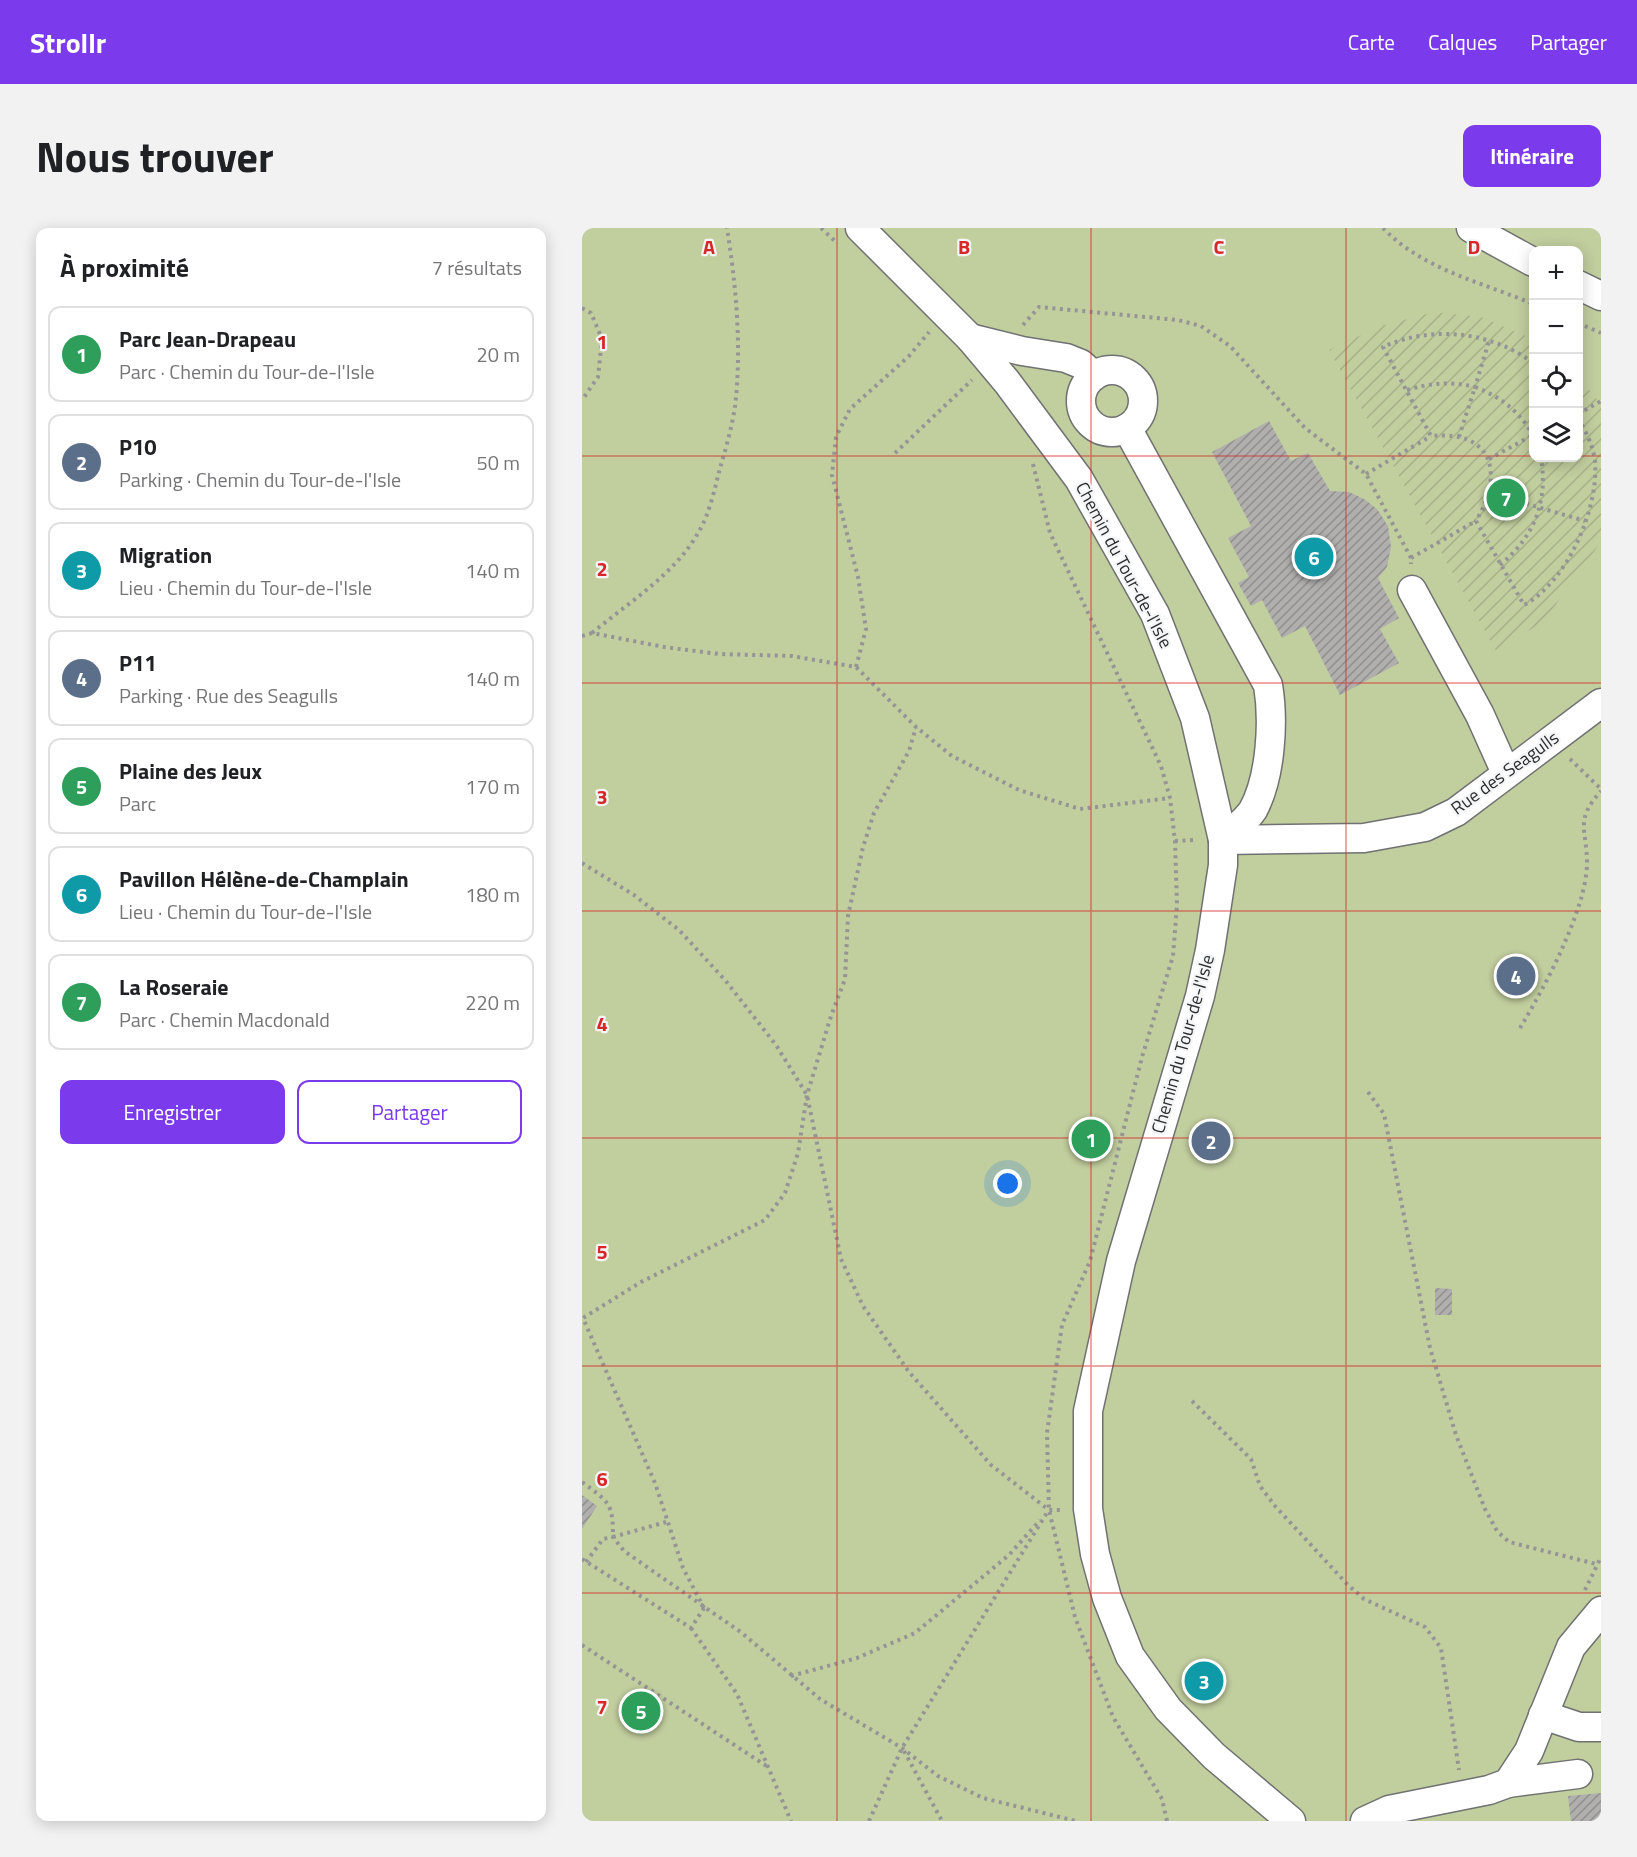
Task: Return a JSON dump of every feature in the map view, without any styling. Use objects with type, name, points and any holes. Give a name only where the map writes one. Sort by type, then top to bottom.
[{"type":"street","points":[[1471,228],[1529,260]]},
{"type":"street","name":"Chemin du Tour-de-l'Isle","points":[[849,236],[970,338],[1007,382],[1079,479],[1155,614],[1195,718],[1214,840],[1223,865],[1212,939],[1200,996],[1121,1261],[1088,1411],[1088,1509],[1095,1554],[1107,1598],[1130,1656],[1168,1709],[1214,1756],[1291,1821]]},
{"type":"street","points":[[1583,287],[1601,296]]},
{"type":"street","points":[[970,338],[1022,351],[1066,358],[1081,364],[1094,376]]},
{"type":"street","points":[[1112,370],[1123,372],[1138,384],[1143,404],[1135,422],[1127,428],[1107,432],[1089,422],[1084,414],[1082,393],[1094,376],[1112,370]]},
{"type":"street","points":[[1127,428],[1268,685],[1272,714],[1271,744],[1252,810],[1214,840]]},
{"type":"street","points":[[1412,590],[1480,715],[1506,772]]},
{"type":"street","name":"Rue des Seagulls","points":[[1214,840],[1328,840],[1399,833],[1425,827],[1456,812],[1506,772],[1601,703]]},
{"type":"street","points":[[1508,1783],[1529,1751],[1570,1647],[1601,1611]]},
{"type":"street","points":[[1543,1715],[1579,1727],[1601,1727]]},
{"type":"street","points":[[1365,1821],[1389,1810],[1489,1790],[1508,1783],[1578,1774]]},
{"type":"path","points":[[582,636],[591,633],[651,585],[678,559],[699,533],[712,498],[735,407],[734,289],[727,228]]},
{"type":"path","points":[[821,228],[849,236]]},
{"type":"path","points":[[1383,228],[1437,267],[1529,302]]},
{"type":"path","points":[[1016,332],[1039,307],[1144,316],[1200,326],[1230,346],[1305,428],[1366,474],[1411,558],[1476,521],[1490,493],[1492,481],[1489,459],[1475,443],[1459,437],[1431,436],[1366,474]]},
{"type":"path","points":[[582,308],[591,313],[602,339],[598,377],[582,400]]},
{"type":"path","points":[[920,325],[936,340]]},
{"type":"path","points":[[1583,325],[1601,333]]},
{"type":"path","points":[[856,667],[866,629],[858,577],[832,475],[836,437],[850,409],[909,356],[929,332]]},
{"type":"path","points":[[1431,436],[1383,347],[1403,338],[1442,333],[1462,334],[1521,353],[1529,360]]},
{"type":"path","points":[[1459,437],[1489,341]]},
{"type":"path","points":[[966,371],[980,387]]},
{"type":"path","points":[[895,453],[980,373]]},
{"type":"path","points":[[1407,390],[1441,383],[1457,383],[1475,387],[1495,395],[1523,418],[1529,428]]},
{"type":"path","points":[[1583,413],[1601,401]]},
{"type":"path","points":[[1476,521],[1524,605],[1549,586],[1574,549],[1585,520],[1594,480],[1593,448],[1583,427]]},
{"type":"path","points":[[1489,459],[1529,437]]},
{"type":"path","points":[[1031,459],[1050,533],[1161,766],[1170,798],[1175,841],[1214,840]]},
{"type":"path","points":[[1500,564],[1527,537],[1541,508],[1544,487],[1541,462]]},
{"type":"path","points":[[1490,493],[1585,520]]},
{"type":"path","points":[[591,633],[664,647],[718,654],[792,656],[856,667],[916,727],[952,756],[1019,790],[1080,809],[1170,798]]},
{"type":"path","points":[[704,1608],[682,1568],[655,1483],[582,1316],[641,1282],[765,1220],[785,1193],[798,1153],[807,1095],[845,979],[849,916],[863,847],[874,813],[909,751],[916,727]]},
{"type":"path","points":[[1520,1028],[1541,994],[1581,899],[1587,863],[1583,816],[1601,790],[1567,756]]},
{"type":"path","points":[[582,863],[634,895],[679,930],[725,980],[776,1045],[807,1095],[840,1258],[863,1306],[909,1372],[991,1465],[1049,1510]]},
{"type":"path","points":[[1368,1092],[1384,1114],[1430,1348],[1442,1393],[1485,1509],[1497,1531],[1509,1542],[1596,1564]]},
{"type":"path","points":[[1192,1401],[1251,1459],[1260,1486],[1275,1506],[1347,1584],[1364,1599],[1425,1628],[1441,1648],[1462,1795]]},
{"type":"path","points":[[582,1482],[607,1500],[613,1509],[613,1537],[624,1551],[742,1633],[820,1699],[902,1748],[938,1776],[983,1798],[1076,1821]]},
{"type":"path","points":[[791,1676],[857,1658],[915,1633],[1009,1555],[1049,1510]]},
{"type":"path","points":[[869,1821],[902,1748],[1049,1510]]},
{"type":"path","points":[[666,1522],[603,1539],[584,1560],[691,1628],[737,1694],[791,1821]]},
{"type":"path","points":[[691,1628],[704,1608]]},
{"type":"path","points":[[582,1645],[768,1767]]},
{"type":"path","points":[[902,1748],[942,1821]]},
{"type":"green space","points":[[582,228],[1601,228],[1601,1821],[582,1821]]},
{"type":"green space","points":[[1434,312],[1481,317],[1529,337],[1529,462],[1583,462],[1583,382],[1598,401],[1601,409],[1601,538],[1598,546],[1544,621],[1496,651],[1329,350],[1381,326]]},
{"type":"building","points":[[1269,421],[1291,461],[1308,453],[1330,491],[1349,492],[1364,499],[1377,509],[1388,526],[1391,547],[1387,567],[1378,578],[1399,618],[1380,629],[1399,663],[1340,695],[1305,626],[1282,638],[1262,600],[1251,606],[1238,583],[1249,577],[1228,538],[1251,526],[1212,452]]},
{"type":"building","points":[[1435,1288],[1452,1289],[1452,1315],[1435,1315]]},
{"type":"building","points":[[582,1495],[597,1506],[582,1529]]},
{"type":"building","points":[[1601,1793],[1601,1821],[1571,1821],[1568,1796]]},
{"type":"place","name":"La Roseraie","points":[[1506,498]]},
{"type":"place","name":"Pavillon Hélène-de-Champlain","points":[[1314,557]]},
{"type":"place","name":"P11","points":[[1516,976]]},
{"type":"place","name":"Parc Jean-Drapeau","points":[[1091,1139]]},
{"type":"place","name":"P10","points":[[1211,1141]]},
{"type":"place","name":"Migration","points":[[1204,1681]]},
{"type":"place","name":"Plaine des Jeux","points":[[641,1711]]}]
